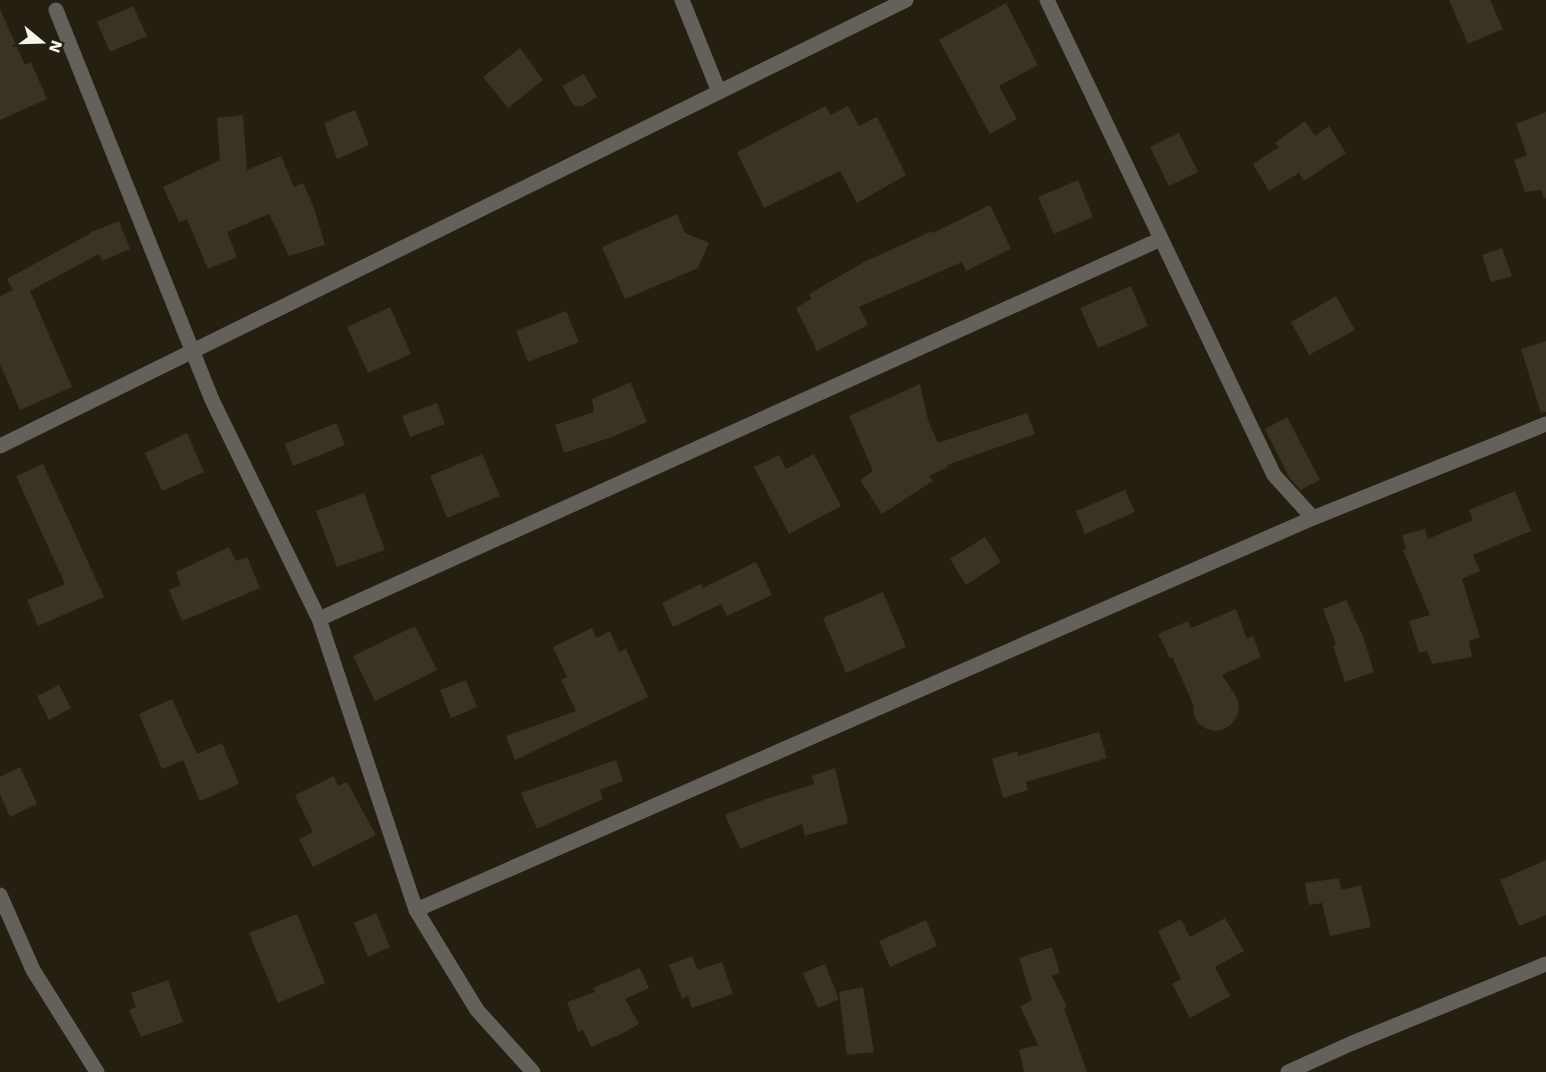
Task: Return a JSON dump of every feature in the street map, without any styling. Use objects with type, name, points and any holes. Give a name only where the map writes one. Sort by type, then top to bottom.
[{"type":"street","points":[[682,0],[719,92]]},
{"type":"street","points":[[0,446],[906,0]]},
{"type":"street","points":[[1047,0],[1274,476],[1314,518]]},
{"type":"street","points":[[56,10],[212,400],[319,619],[416,910],[477,1010],[533,1072]]},
{"type":"street","points":[[319,619],[1161,239]]},
{"type":"street","points":[[416,910],[1314,518],[1546,424]]},
{"type":"street","points":[[0,895],[33,970],[97,1072]]},
{"type":"street","points":[[1288,1072],[1350,1044],[1546,964]]},
{"type":"building","points":[[1449,0],[1490,0],[1503,29],[1468,44]]},
{"type":"building","points":[[1006,3],[1038,65],[999,86],[1017,119],[990,134],[939,40]]},
{"type":"building","points":[[133,6],[147,36],[110,52],[97,22]]},
{"type":"building","points":[[0,9],[25,65],[31,62],[47,99],[0,120]]},
{"type":"building","points":[[520,48],[543,80],[508,108],[483,77]]},
{"type":"building","points":[[584,74],[597,97],[583,106],[574,106],[562,86]]},
{"type":"building","points":[[825,106],[831,115],[848,106],[859,126],[877,117],[906,175],[857,203],[840,171],[764,208],[737,152]]},
{"type":"building","points":[[355,110],[369,145],[337,159],[324,123]]},
{"type":"building","points":[[1546,112],[1546,198],[1544,198],[1541,190],[1525,192],[1514,160],[1527,155],[1516,124]]},
{"type":"building","points":[[243,115],[247,170],[281,156],[294,187],[303,183],[314,208],[325,245],[289,256],[269,214],[227,232],[237,257],[208,269],[187,219],[179,222],[163,187],[220,160],[217,118]]},
{"type":"building","points":[[1305,121],[1315,136],[1329,126],[1346,153],[1304,181],[1299,173],[1269,191],[1253,164],[1279,147],[1275,143]]},
{"type":"building","points":[[1179,133],[1198,172],[1169,186],[1150,147]]},
{"type":"building","points":[[1078,180],[1093,217],[1054,234],[1038,197]]},
{"type":"building","points":[[990,205],[1011,249],[966,271],[962,262],[859,307],[868,325],[817,351],[796,308],[811,299],[809,294],[864,262],[932,231],[933,233]]},
{"type":"building","points":[[677,214],[685,233],[709,243],[698,268],[625,299],[602,247]]},
{"type":"building","points":[[119,221],[130,249],[102,261],[99,254],[30,291],[72,387],[20,410],[0,364],[0,296],[13,290],[7,279],[91,232]]},
{"type":"building","points":[[1502,248],[1512,276],[1491,282],[1482,255]]},
{"type":"building","points":[[1131,286],[1148,326],[1098,348],[1080,308]]},
{"type":"building","points":[[1336,296],[1355,330],[1309,355],[1291,322]]},
{"type":"building","points":[[390,307],[411,354],[368,373],[347,327]]},
{"type":"building","points":[[566,311],[579,342],[528,362],[516,331]]},
{"type":"building","points":[[1546,341],[1546,412],[1541,413],[1521,349]]},
{"type":"building","points":[[631,383],[647,422],[612,437],[564,453],[555,425],[594,412],[592,399]]},
{"type":"building","points":[[920,384],[928,420],[938,443],[1027,413],[1035,434],[947,465],[948,467],[929,476],[933,481],[882,514],[860,480],[873,471],[849,416]]},
{"type":"building","points":[[437,403],[445,424],[410,437],[402,416]]},
{"type":"building","points":[[1287,417],[1320,480],[1300,490],[1289,477],[1265,429]]},
{"type":"building","points":[[336,423],[345,445],[293,466],[285,444]]},
{"type":"building","points":[[187,433],[204,472],[162,491],[145,453]]},
{"type":"building","points":[[482,454],[500,496],[447,518],[430,476]]},
{"type":"building","points":[[814,454],[841,506],[789,534],[754,467],[779,455],[786,469]]},
{"type":"building","points":[[43,464],[104,597],[38,626],[27,600],[65,584],[16,476]]},
{"type":"building","points":[[1125,490],[1135,512],[1085,534],[1076,511]]},
{"type":"building","points":[[1515,491],[1531,531],[1473,555],[1480,571],[1462,579],[1480,637],[1469,641],[1472,657],[1432,664],[1427,651],[1419,653],[1409,621],[1430,615],[1403,550],[1406,549],[1402,535],[1425,529],[1428,539],[1473,520],[1469,510]]},
{"type":"building","points":[[364,493],[385,550],[337,567],[316,511]]},
{"type":"building","points":[[985,537],[1001,562],[966,585],[950,559]]},
{"type":"building","points":[[229,547],[236,561],[247,557],[260,588],[182,621],[169,590],[181,585],[176,572]]},
{"type":"building","points":[[756,562],[772,595],[727,616],[721,604],[673,627],[662,603],[701,584],[703,588]]},
{"type":"building","points":[[883,592],[906,647],[846,673],[823,618]]},
{"type":"building","points":[[1346,600],[1363,636],[1374,672],[1345,682],[1333,646],[1336,645],[1323,609]]},
{"type":"building","points":[[1236,609],[1247,639],[1253,636],[1261,657],[1222,675],[1237,698],[1239,707],[1232,724],[1216,731],[1199,724],[1194,716],[1193,704],[1172,657],[1170,658],[1158,634],[1188,621],[1191,628]]},
{"type":"building","points":[[415,626],[437,670],[375,701],[353,656]]},
{"type":"building","points":[[592,628],[596,638],[610,631],[619,652],[626,649],[648,697],[515,760],[506,736],[576,711],[561,680],[567,677],[553,647]]},
{"type":"building","points":[[466,680],[477,707],[451,718],[440,690]]},
{"type":"building","points":[[59,685],[71,708],[49,720],[37,696]]},
{"type":"building","points":[[172,699],[197,754],[222,743],[239,784],[200,801],[183,760],[162,769],[139,714]]},
{"type":"building","points":[[1099,732],[1107,758],[1026,782],[1028,790],[1003,798],[992,759],[1017,751],[1018,756]]},
{"type":"building","points":[[616,760],[623,781],[600,790],[603,799],[537,829],[521,793]]},
{"type":"building","points":[[20,767],[37,804],[10,817],[0,794],[0,777]]},
{"type":"building","points":[[835,768],[848,823],[805,836],[802,824],[740,849],[725,815],[814,784],[812,776]]},
{"type":"building","points":[[334,776],[338,786],[347,782],[376,835],[313,867],[299,839],[313,832],[295,795]]},
{"type":"building","points":[[1546,860],[1546,915],[1519,926],[1500,880]]},
{"type":"building","points":[[1339,878],[1341,890],[1361,885],[1371,927],[1330,936],[1322,903],[1309,905],[1305,883]]},
{"type":"building","points":[[376,913],[390,947],[368,957],[354,923]]},
{"type":"building","points":[[297,914],[325,983],[278,1003],[249,933]]},
{"type":"building","points":[[1225,918],[1244,951],[1215,967],[1230,996],[1190,1018],[1172,984],[1181,979],[1158,931],[1181,919],[1190,937]]},
{"type":"building","points":[[926,920],[937,946],[890,967],[879,941]]},
{"type":"building","points":[[1052,947],[1060,973],[1052,976],[1067,1007],[1064,1008],[1087,1072],[1024,1072],[1019,1050],[1038,1045],[1020,1006],[1032,1000],[1019,958]]},
{"type":"building","points":[[692,956],[698,970],[722,962],[733,994],[692,1008],[688,996],[682,999],[669,965]]},
{"type":"building","points":[[825,964],[839,999],[818,1008],[803,973]]},
{"type":"building","points":[[640,968],[649,988],[625,999],[639,1024],[591,1047],[583,1030],[578,1032],[567,1002],[595,992],[593,988]]},
{"type":"building","points":[[168,980],[183,1022],[141,1037],[129,1010],[136,1007],[131,993]]},
{"type":"building","points":[[863,987],[874,1052],[847,1055],[839,992]]}]
